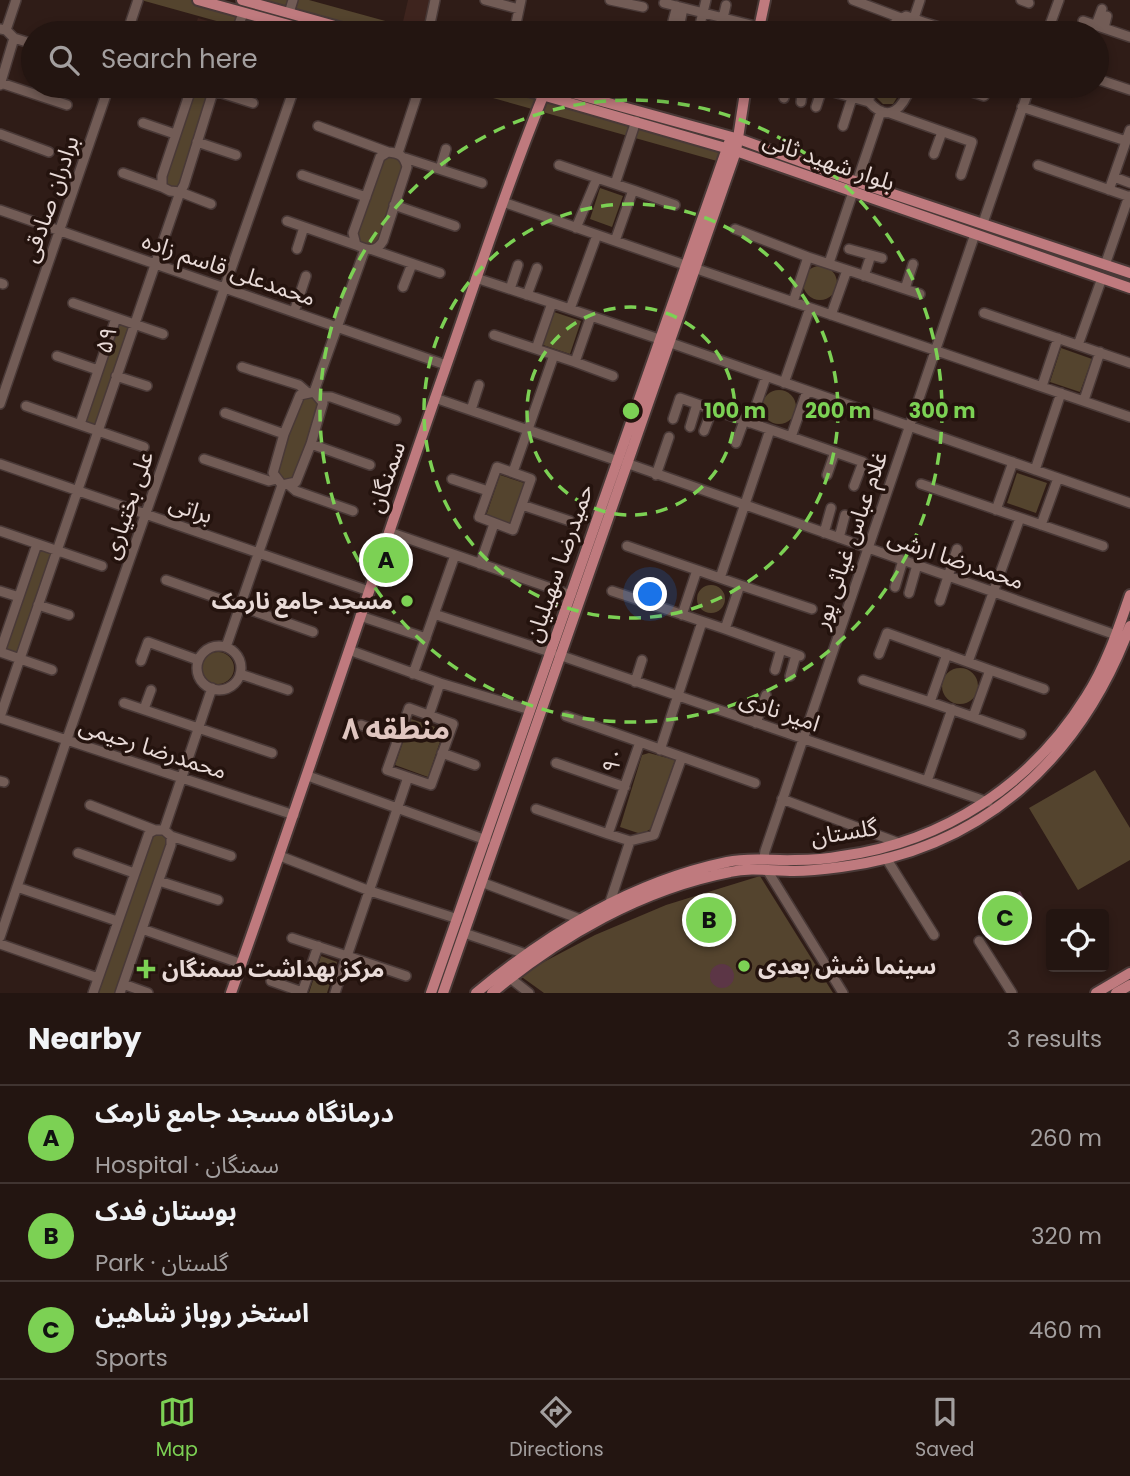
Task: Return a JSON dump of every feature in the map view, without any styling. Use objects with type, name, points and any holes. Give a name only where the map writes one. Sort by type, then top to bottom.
[{"type":"main road","points":[[198,0],[243,13],[298,21]]},
{"type":"main road","points":[[242,0],[290,21]]},
{"type":"main road","points":[[760,21],[765,0]]},
{"type":"main road","name":"سمنگان","points":[[231,993],[308,776],[476,278],[542,98]]},
{"type":"main road","name":"بلوار شهید ثانی","points":[[571,98],[636,121],[734,144]]},
{"type":"main road","name":"بلوار شهید ثانی","points":[[586,98],[734,144],[975,234],[1130,288]]},
{"type":"main road","name":"حمیدرضا سهیلیان","points":[[443,993],[461,926],[689,266],[734,144],[744,98]]},
{"type":"main road","name":"بلوار شهید ثانی","points":[[855,187],[983,223],[1130,273]]},
{"type":"main road","points":[[975,234],[983,223]]},
{"type":"main road","name":"گلستان","points":[[492,993],[558,944],[615,911],[669,890],[709,877],[752,869],[798,871],[844,867],[886,858],[923,847],[994,810],[1039,774],[1073,735],[1096,702],[1116,663],[1127,633],[1130,595]]},
{"type":"main road","name":"گلستان","points":[[476,993],[526,954],[580,919],[610,902],[666,880],[729,862],[764,858],[794,860],[842,856],[899,843],[955,821],[988,802],[1040,759],[1065,729],[1107,659],[1127,633]]},
{"type":"main road","points":[[764,858],[767,870]]},
{"type":"main road","name":"حمیدرضا سهیلیان","points":[[432,993],[461,926]]},
{"type":"main road","points":[[1096,993],[1130,972]]},
{"type":"main road","points":[[1116,993],[1130,985]]},
{"type":"street","points":[[16,0],[3,29],[21,40]]},
{"type":"street","points":[[131,21],[138,0]]},
{"type":"street","points":[[288,19],[293,0]]},
{"type":"street","points":[[431,21],[435,0]]},
{"type":"street","points":[[485,0],[520,5]]},
{"type":"street","points":[[610,0],[643,7]]},
{"type":"street","points":[[701,21],[706,0]]},
{"type":"street","points":[[854,0],[901,18]]},
{"type":"street","points":[[919,20],[920,0]]},
{"type":"street","points":[[1051,21],[1059,0]]},
{"type":"street","points":[[664,3],[680,5],[732,21]]},
{"type":"street","points":[[723,18],[726,5]]},
{"type":"street","points":[[1102,21],[1105,12]]},
{"type":"street","points":[[240,21],[243,13]]},
{"type":"street","points":[[898,21],[906,16],[922,21]]},
{"type":"street","points":[[1109,30],[1130,37]]},
{"type":"street","points":[[14,38],[0,84],[21,91]]},
{"type":"street","points":[[1109,83],[1130,90]]},
{"type":"street","points":[[45,98],[67,105]]},
{"type":"street","name":"برادران صادقی","points":[[0,404],[105,98]]},
{"type":"street","points":[[162,187],[162,176],[188,98]]},
{"type":"street","points":[[163,334],[134,324],[184,185],[211,98]]},
{"type":"street","points":[[239,98],[253,103]]},
{"type":"street","name":"علی بختیاری","points":[[0,937],[4,911],[17,887],[291,98]]},
{"type":"street","points":[[397,154],[416,98]]},
{"type":"street","points":[[604,102],[605,98]]},
{"type":"street","points":[[801,102],[802,98]]},
{"type":"street","points":[[816,98],[816,107]]},
{"type":"street","points":[[843,126],[852,98],[972,142],[961,175]]},
{"type":"street","points":[[869,98],[869,102]]},
{"type":"street","points":[[885,112],[897,111],[906,98]]},
{"type":"street","points":[[983,223],[1025,98]]},
{"type":"street","points":[[1022,107],[1126,141]]},
{"type":"street","points":[[829,263],[885,112]]},
{"type":"street","points":[[615,184],[636,121]]},
{"type":"street","points":[[143,123],[176,134]]},
{"type":"street","points":[[318,126],[482,183]]},
{"type":"street","points":[[1110,190],[1130,130]]},
{"type":"street","points":[[934,153],[942,132]]},
{"type":"street","points":[[0,134],[49,152]]},
{"type":"street","points":[[197,142],[236,155]]},
{"type":"street","points":[[440,169],[446,149]]},
{"type":"street","points":[[364,248],[354,233],[380,157],[397,154]]},
{"type":"street","points":[[364,248],[379,247],[383,241],[407,167],[397,154]]},
{"type":"street","points":[[559,165],[675,205]]},
{"type":"street","points":[[1038,165],[1129,196],[1105,265]]},
{"type":"street","points":[[123,173],[211,204]]},
{"type":"street","points":[[302,175],[366,197]]},
{"type":"street","points":[[1114,177],[1130,183]]},
{"type":"street","points":[[576,228],[597,178]]},
{"type":"street","points":[[615,241],[633,190]]},
{"type":"street","points":[[503,202],[1130,417]]},
{"type":"street","points":[[394,205],[455,226]]},
{"type":"street","name":"محمدعلی قاسم زاده","points":[[0,210],[446,365]]},
{"type":"street","points":[[287,220],[440,273]]},
{"type":"street","points":[[297,249],[304,227]]},
{"type":"street","points":[[735,229],[808,257],[920,294]]},
{"type":"street","name":"غلام عباس غیاثی ‌پور","points":[[764,858],[975,234]]},
{"type":"street","points":[[570,309],[597,235]]},
{"type":"street","points":[[314,394],[364,248]]},
{"type":"street","points":[[849,249],[882,258]]},
{"type":"street","points":[[864,276],[871,256]]},
{"type":"street","points":[[793,302],[808,257]]},
{"type":"street","points":[[403,287],[412,264]]},
{"type":"street","points":[[905,289],[913,264]]},
{"type":"street","points":[[510,289],[518,265]]},
{"type":"street","points":[[527,295],[537,268]]},
{"type":"street","points":[[831,315],[847,270]]},
{"type":"street","points":[[294,312],[306,276]]},
{"type":"street","points":[[476,278],[1130,503]]},
{"type":"street","points":[[1078,345],[1101,278]]},
{"type":"street","points":[[73,303],[116,318]]},
{"type":"street","points":[[536,349],[552,303]]},
{"type":"street","points":[[784,383],[810,308]]},
{"type":"street","points":[[984,313],[1130,363]]},
{"type":"street","points":[[575,362],[591,316]]},
{"type":"street","name":"۵۹","points":[[0,717],[134,324],[116,318],[80,424]]},
{"type":"street","points":[[494,335],[613,376]]},
{"type":"street","points":[[1042,386],[1058,338]]},
{"type":"street","points":[[1084,400],[1100,352]]},
{"type":"street","points":[[513,472],[554,355]]},
{"type":"street","points":[[57,356],[98,370]]},
{"type":"street","points":[[204,459],[269,481],[296,481],[323,403],[299,385],[242,367]]},
{"type":"street","points":[[116,376],[147,386]]},
{"type":"street","points":[[736,443],[766,377]]},
{"type":"street","points":[[471,410],[479,385]]},
{"type":"street","points":[[791,437],[807,391]]},
{"type":"street","points":[[1035,470],[1061,393]]},
{"type":"street","points":[[353,511],[296,491],[282,483],[273,473],[284,434],[300,395],[331,397],[396,420]]},
{"type":"street","name":"محمدرضا ارشی","points":[[435,398],[993,592],[1127,633]]},
{"type":"street","points":[[673,419],[680,398],[863,462],[854,486]]},
{"type":"street","points":[[690,426],[697,404]]},
{"type":"street","points":[[26,406],[144,447]]},
{"type":"street","points":[[704,431],[712,410]]},
{"type":"street","points":[[225,413],[284,434]]},
{"type":"street","points":[[720,578],[770,429]]},
{"type":"street","points":[[656,475],[669,437]]},
{"type":"street","points":[[311,444],[370,465]]},
{"type":"street","points":[[827,475],[835,452]]},
{"type":"street","points":[[996,510],[1013,462]]},
{"type":"street","name":"براتی","points":[[0,464],[369,591]]},
{"type":"street","points":[[497,467],[513,472],[531,479],[513,530],[479,516],[497,467]]},
{"type":"street","points":[[1041,525],[1058,478]]},
{"type":"street","points":[[452,479],[488,491]]},
{"type":"street","points":[[226,647],[282,483]]},
{"type":"street","points":[[921,484],[1103,546]]},
{"type":"street","points":[[522,505],[570,521]]},
{"type":"street","points":[[824,533],[831,508]]},
{"type":"street","points":[[839,538],[845,515]]},
{"type":"street","points":[[968,662],[1020,518]]},
{"type":"street","points":[[480,564],[494,524]]},
{"type":"street","points":[[0,531],[102,566]]},
{"type":"street","points":[[389,532],[575,596]]},
{"type":"street","points":[[37,544],[0,652],[52,670]]},
{"type":"street","points":[[627,546],[811,609]]},
{"type":"street","points":[[940,601],[957,549]]},
{"type":"street","points":[[413,674],[455,555]]},
{"type":"street","points":[[895,587],[903,560]]},
{"type":"street","points":[[909,593],[917,565]]},
{"type":"street","points":[[682,615],[697,570]]},
{"type":"street","points":[[166,580],[313,632]]},
{"type":"street","points":[[725,629],[740,585]]},
{"type":"street","points":[[0,591],[19,597]]},
{"type":"street","points":[[612,591],[798,655],[790,676]]},
{"type":"street","points":[[38,605],[69,615]]},
{"type":"street","name":"امیر نادی","points":[[434,614],[988,802]]},
{"type":"street","points":[[360,616],[426,638]]},
{"type":"street","points":[[660,750],[702,622]]},
{"type":"street","points":[[879,654],[887,633],[1044,689]]},
{"type":"street","points":[[141,662],[148,642],[198,660]]},
{"type":"street","points":[[226,647],[232,650],[240,661],[240,674],[232,685],[219,690],[201,680],[198,660],[207,650],[226,647]]},
{"type":"street","points":[[775,670],[781,649]]},
{"type":"street","points":[[349,650],[413,674],[535,712]]},
{"type":"street","points":[[930,702],[947,654]]},
{"type":"street","points":[[635,682],[642,660]]},
{"type":"street","points":[[973,717],[990,670]]},
{"type":"street","points":[[240,674],[288,690]]},
{"type":"street","points":[[863,680],[1021,734]]},
{"type":"street","points":[[429,715],[440,683]]},
{"type":"street","points":[[163,832],[212,688]]},
{"type":"street","points":[[144,709],[151,690]]},
{"type":"street","points":[[756,723],[766,695]]},
{"type":"street","points":[[124,703],[272,753]]},
{"type":"street","points":[[409,708],[429,715],[453,724],[430,785],[387,770],[409,708]]},
{"type":"street","points":[[927,781],[952,709]]},
{"type":"street","points":[[566,716],[640,742]]},
{"type":"street","name":"محمدرضا رحیمی","points":[[0,717],[294,815]]},
{"type":"street","points":[[361,725],[398,738]]},
{"type":"street","name":"۹۰","points":[[608,834],[640,742],[755,783]]},
{"type":"street","points":[[442,753],[475,765]]},
{"type":"street","points":[[536,809],[630,841],[654,835],[682,757]]},
{"type":"street","points":[[556,763],[625,787]]},
{"type":"street","points":[[308,776],[490,842]]},
{"type":"street","points":[[335,993],[408,777]]},
{"type":"street","points":[[782,799],[899,843]]},
{"type":"street","points":[[90,805],[231,856]]},
{"type":"street","points":[[93,993],[149,833],[163,832]]},
{"type":"street","points":[[148,993],[121,989],[171,845],[163,832]]},
{"type":"street","points":[[610,902],[630,841]]},
{"type":"street","points":[[78,853],[134,873]]},
{"type":"street","points":[[280,856],[526,954]]},
{"type":"street","points":[[886,858],[934,935]]},
{"type":"street","points":[[767,870],[843,993]]},
{"type":"street","points":[[477,880],[580,919]]},
{"type":"street","points":[[159,881],[218,900]]},
{"type":"street","points":[[17,887],[117,921]]},
{"type":"street","points":[[142,929],[242,964]]},
{"type":"street","points":[[292,938],[405,976]]},
{"type":"street","points":[[979,941],[1012,993]]},
{"type":"street","points":[[0,944],[98,978]]},
{"type":"street","points":[[271,981],[302,992],[318,946]]},
{"type":"street","points":[[510,978],[528,993]]},
{"type":"shaded area","points":[[141,0],[198,0],[274,21],[217,21]]},
{"type":"shaded area","points":[[242,0],[309,0],[385,21],[317,21]]},
{"type":"shaded area","points":[[408,0],[435,0],[431,21],[403,21]]},
{"type":"shaded area","points":[[188,98],[209,98],[180,192],[162,187]]},
{"type":"shaded area","points":[[493,98],[553,98],[736,151],[724,163]]},
{"type":"shaded area","points":[[877,98],[897,98],[893,104],[883,104]]},
{"type":"shaded area","points":[[398,153],[407,167],[383,241],[364,249],[353,233],[380,157]]},
{"type":"shaded area","points":[[600,188],[623,196],[612,227],[590,219]]},
{"type":"shaded area","points":[[820,266],[832,271],[837,283],[832,295],[820,300],[808,295],[803,283],[808,271]]},
{"type":"shaded area","points":[[554,312],[581,321],[570,354],[543,345]]},
{"type":"shaded area","points":[[116,318],[134,324],[98,430],[80,424]]},
{"type":"shaded area","points":[[1061,348],[1092,359],[1080,392],[1050,382]]},
{"type":"shaded area","points":[[779,390],[791,395],[796,407],[791,419],[779,424],[767,419],[762,407],[767,395]]},
{"type":"shaded area","points":[[314,392],[323,403],[296,482],[282,485],[273,473],[300,395]]},
{"type":"shaded area","points":[[1017,473],[1047,483],[1036,513],[1007,503]]},
{"type":"shaded area","points":[[500,475],[524,483],[510,524],[486,516]]},
{"type":"shaded area","points":[[39,550],[52,554],[18,654],[5,649]]},
{"type":"shaded area","points":[[711,585],[721,589],[725,599],[721,609],[711,613],[701,609],[697,599],[701,589]]},
{"type":"shaded area","points":[[218,652],[229,657],[234,668],[229,679],[218,684],[207,679],[202,668],[207,657]]},
{"type":"shaded area","points":[[960,668],[973,673],[978,686],[973,699],[960,704],[947,699],[942,686],[947,673]]},
{"type":"shaded area","points":[[411,719],[444,730],[428,777],[395,765]]},
{"type":"shaded area","points":[[649,753],[675,760],[651,829],[641,834],[620,827],[642,755]]},
{"type":"shaded area","points":[[1095,770],[1130,828],[1130,860],[1078,890],[1029,808]]},
{"type":"shaded area","points":[[156,830],[171,836],[120,993],[93,993],[149,833]]},
{"type":"shaded area","points":[[760,876],[833,993],[544,993],[519,975],[595,935],[666,905]]},
{"type":"shaded area","points":[[1020,891],[1030,909],[1000,928],[988,908]]},
{"type":"shaded area","points":[[321,956],[337,962],[327,993],[309,993]]},
{"type":"shaded area","points":[[722,964],[733,971],[734,976],[727,987],[722,988],[711,981],[710,976],[717,965]]},
{"type":"place","name":"درمانگاه مسجد جامع نارمک","points":[[386,560]]},
{"type":"place","name":"مسجد جامع نارمک","points":[[407,601]]},
{"type":"place","name":"استخر روباز شاهین","points":[[1005,918]]},
{"type":"place","name":"بوستان فدک","points":[[709,920]]},
{"type":"place","name":"سینما شش بعدی","points":[[744,966]]},
{"type":"place","name":"مرکز بهداشت سمنگان","points":[[146,969]]},
{"type":"district","name":"منطقه ۸","points":[[396,728]]}]
